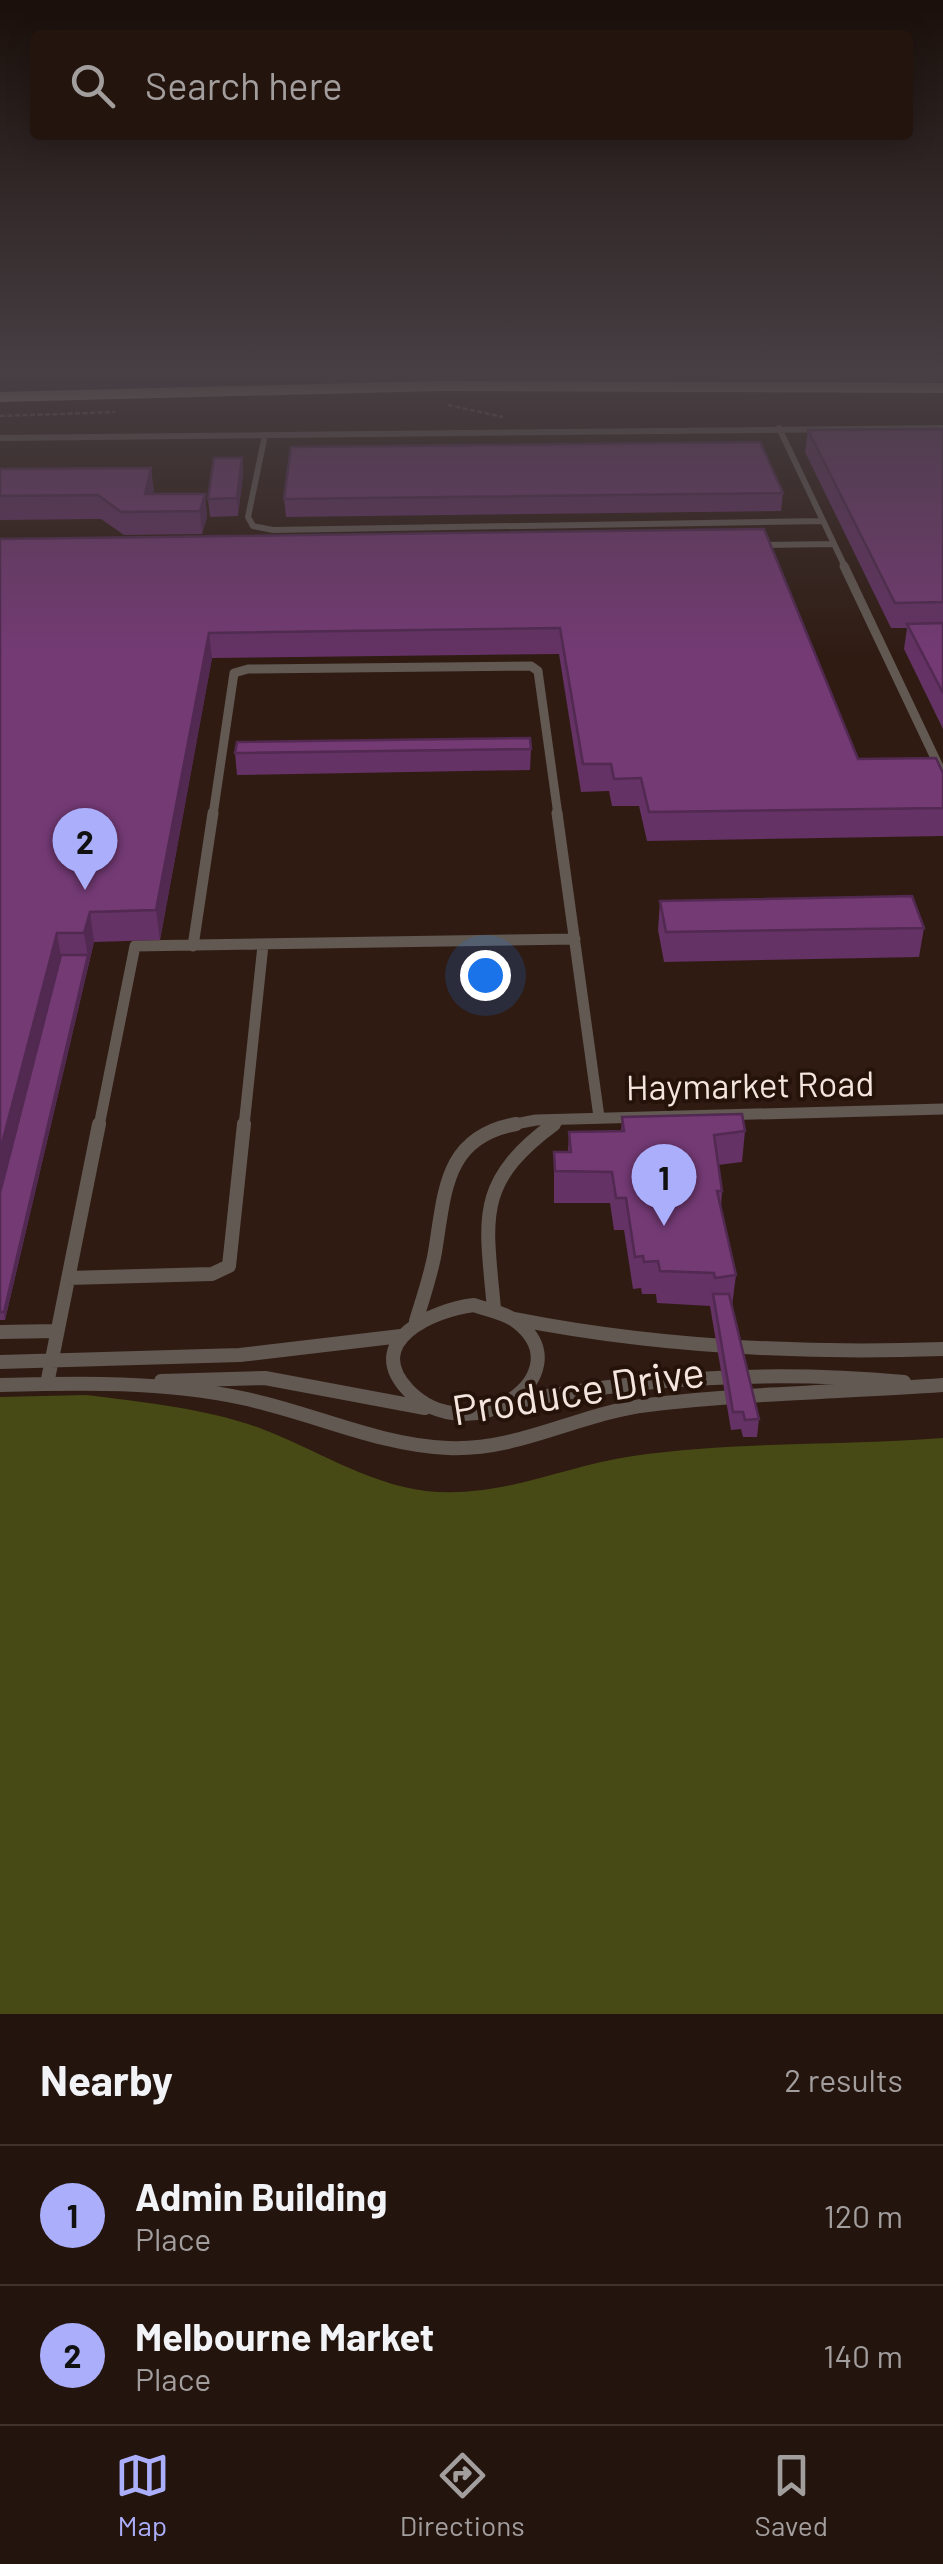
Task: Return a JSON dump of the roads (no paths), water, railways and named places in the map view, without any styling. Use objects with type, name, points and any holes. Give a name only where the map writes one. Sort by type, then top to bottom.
[{"type":"lane","points":[[258,467],[248,517],[252,526],[273,530],[822,521]]},
{"type":"lane","points":[[796,467],[943,775]]},
{"type":"lane","points":[[742,545],[833,544]]},
{"type":"lane","points":[[193,946],[233,674],[248,669],[527,665],[537,669],[599,1117]]},
{"type":"lane","points":[[47,1384],[135,946],[575,939]]},
{"type":"lane","points":[[68,1278],[212,1274],[229,1266],[263,945]]},
{"type":"lane","name":"Haymarket Road","points":[[416,1321],[436,1250],[442,1194],[455,1154],[480,1135],[514,1123],[599,1117],[943,1109]]},
{"type":"lane","name":"Haymarket Road","points":[[494,1309],[488,1227],[493,1185],[505,1163],[525,1142],[558,1121]]},
{"type":"lane","points":[[452,1306],[494,1309],[515,1318],[530,1333],[538,1351],[538,1369],[530,1388],[514,1402],[492,1412],[468,1415],[444,1412],[422,1403],[405,1389],[396,1372],[394,1354],[401,1336],[416,1321],[452,1306]]},
{"type":"lane","name":"Produce Drive","points":[[515,1318],[569,1330],[682,1344],[820,1354],[943,1349]]},
{"type":"lane","points":[[0,1332],[57,1331]]},
{"type":"lane","points":[[0,1362],[240,1355],[401,1336]]},
{"type":"lane","name":"Produce Drive","points":[[514,1402],[574,1389],[662,1378],[789,1374],[936,1385]]},
{"type":"lane","name":"Produce Drive","points":[[0,1385],[265,1378],[444,1412]]},
{"type":"lane","name":"Produce Drive","points":[[127,1382],[243,1398],[374,1436],[437,1447],[476,1448],[553,1434],[608,1412],[645,1404],[936,1385]]},
{"type":"place","name":"Melbourne Market","points":[[85,890]]},
{"type":"place","name":"Admin Building","points":[[664,1226]]}]
